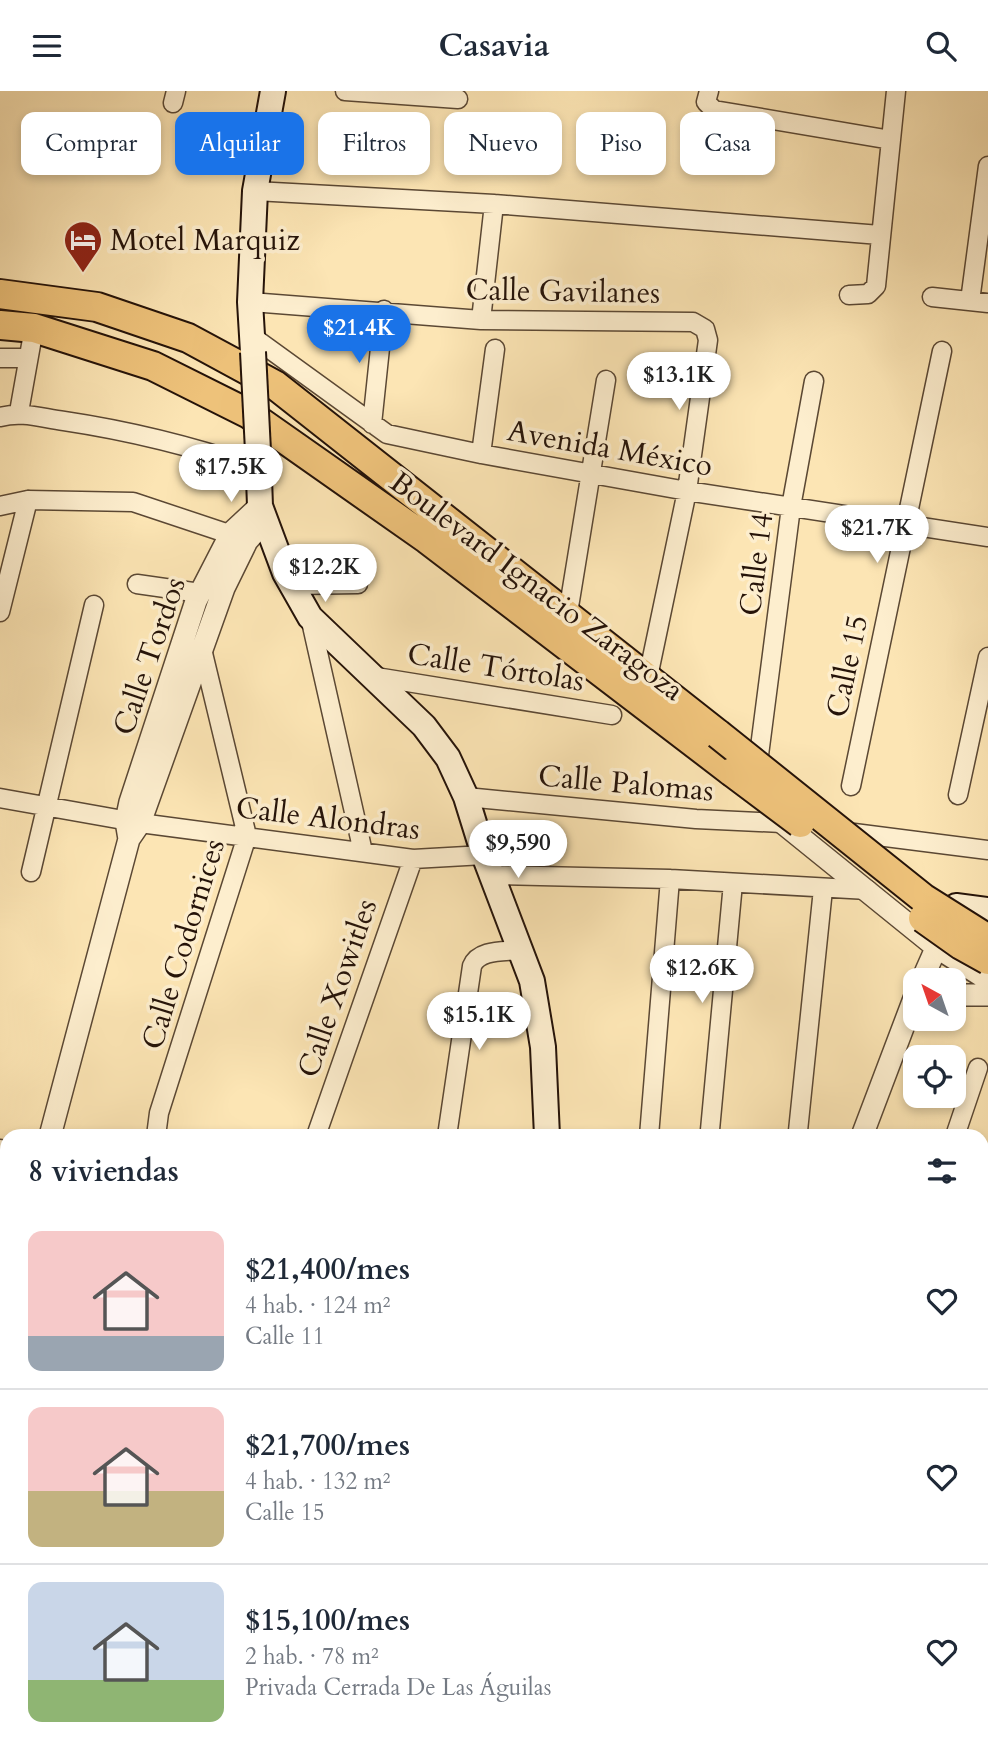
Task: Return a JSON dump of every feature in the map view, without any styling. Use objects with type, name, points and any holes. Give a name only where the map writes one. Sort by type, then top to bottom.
[{"type":"main road","points":[[272,91],[255,191],[250,302],[263,513],[292,585],[310,617],[424,726],[448,758],[466,797],[488,865],[532,981],[542,1047],[547,1129]]},
{"type":"main road","name":"Boulevard Ignacio Zaragoza","points":[[0,294],[97,307],[188,338],[275,385],[648,677],[664,705]]},
{"type":"main road","name":"Boulevard Ignacio Zaragoza","points":[[0,325],[34,328],[153,366],[248,414],[664,705]]},
{"type":"main road","points":[[664,705],[718,734],[923,898],[988,939]]},
{"type":"main road","points":[[664,705],[732,772],[884,890],[961,946],[988,960]]},
{"type":"main road","points":[[956,906],[988,910]]},
{"type":"street","points":[[345,91],[458,99]]},
{"type":"street","points":[[709,91],[706,102],[714,110],[891,140]]},
{"type":"street","points":[[849,295],[868,294],[876,286],[896,91]]},
{"type":"street","points":[[970,301],[988,166]]},
{"type":"street","points":[[255,191],[494,204],[880,235]]},
{"type":"street","points":[[481,320],[494,204]]},
{"type":"street","points":[[932,297],[988,303]]},
{"type":"street","name":"Calle Gavilanes","points":[[250,302],[384,310],[481,320],[693,322],[705,330],[708,340],[687,491]]},
{"type":"street","points":[[372,424],[384,310]]},
{"type":"street","points":[[19,412],[34,328]]},
{"type":"street","name":"Avenida México","points":[[253,344],[387,434],[481,454],[687,491],[988,537]]},
{"type":"street","points":[[481,454],[495,349]]},
{"type":"street","name":"Calle 15","points":[[851,786],[942,351]]},
{"type":"street","points":[[0,358],[28,358]]},
{"type":"street","points":[[568,613],[606,380]]},
{"type":"street","name":"Calle 14","points":[[759,755],[791,507],[814,381]]},
{"type":"street","points":[[0,417],[19,412],[258,460]]},
{"type":"street","points":[[648,677],[687,491]]},
{"type":"street","points":[[0,612],[28,500]]},
{"type":"street","points":[[0,506],[28,500],[133,502],[239,537]]},
{"type":"street","name":"Calle Tordos","points":[[52,1129],[132,828],[200,593],[239,537],[263,513]]},
{"type":"street","name":"Calle Tordos","points":[[132,828],[202,649],[239,537]]},
{"type":"street","points":[[137,584],[200,593]]},
{"type":"street","points":[[292,585],[358,584]]},
{"type":"street","points":[[31,872],[94,605]]},
{"type":"street","points":[[310,617],[363,852]]},
{"type":"street","name":"Calle Codornices","points":[[157,1129],[247,836],[202,649]]},
{"type":"street","points":[[958,795],[988,657]]},
{"type":"street","name":"Calle Tórtolas","points":[[370,675],[612,715]]},
{"type":"street","name":"Boulevard Ignacio Zaragoza","points":[[664,705],[707,713],[854,833],[956,906],[988,925]]},
{"type":"street","name":"Boulevard Ignacio Zaragoza","points":[[664,705],[681,741],[936,947],[988,980]]},
{"type":"street","name":"Calle Palomas","points":[[466,797],[696,819],[782,823]]},
{"type":"street","name":"Calle Alondras","points":[[0,798],[132,828],[247,836],[412,859],[670,879],[868,890]]},
{"type":"street","points":[[854,833],[988,850]]},
{"type":"street","name":"Calle Xowitles","points":[[318,1129],[412,859]]},
{"type":"street","points":[[650,1129],[670,879]]},
{"type":"street","points":[[710,1129],[733,883]]},
{"type":"street","points":[[798,1129],[823,888]]},
{"type":"street","points":[[927,968],[956,906]]},
{"type":"street","points":[[448,1129],[475,958],[520,950]]},
{"type":"street","points":[[966,995],[988,995]]},
{"type":"street","points":[[865,1129],[903,1029]]},
{"type":"street","points":[[957,1129],[978,1069]]},
{"type":"place","name":"Motel Marquiz","points":[[83,274]]}]
